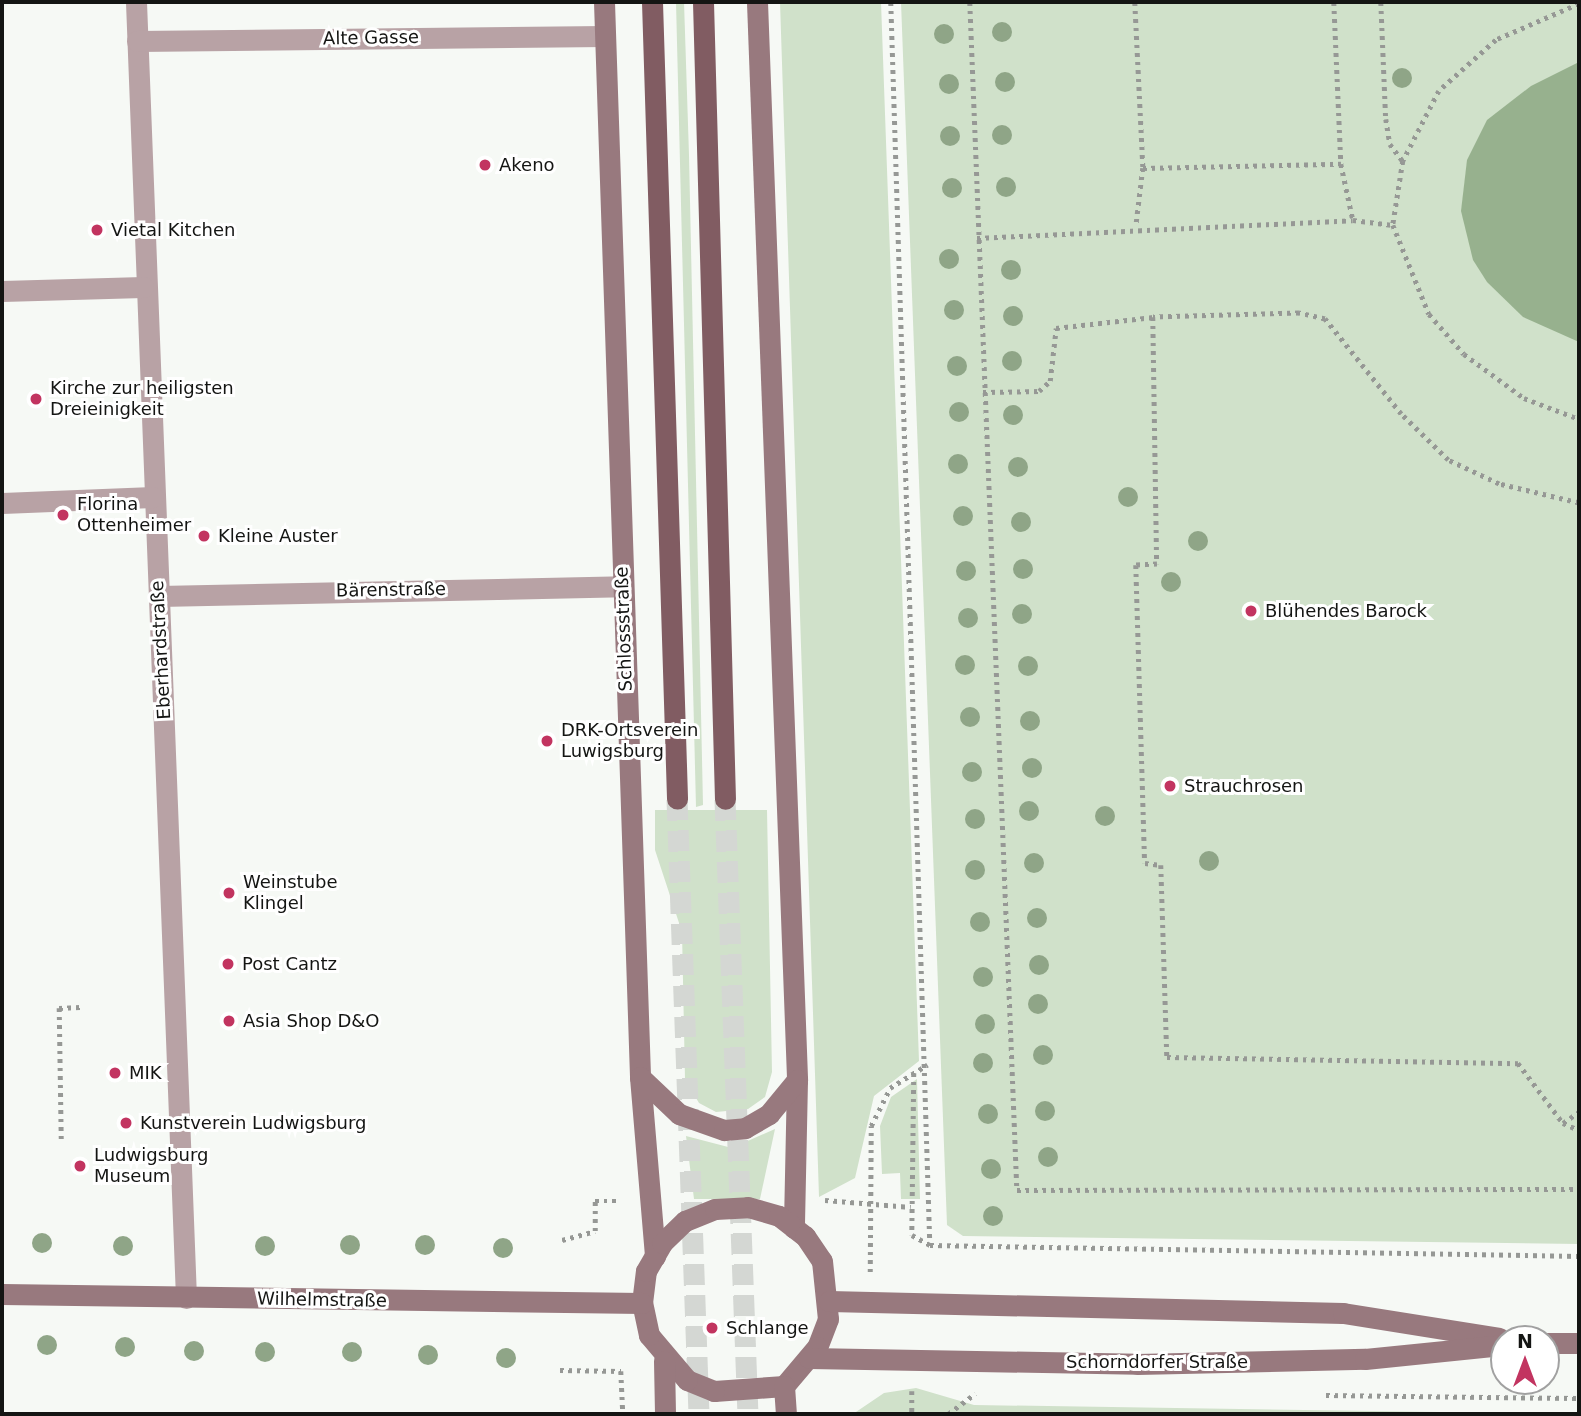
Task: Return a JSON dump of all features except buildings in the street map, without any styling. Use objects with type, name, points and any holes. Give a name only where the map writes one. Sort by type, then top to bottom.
[{"type":"main road","name":"Schlossstraße","points":[[604,2],[640,1077],[655,1256]]},
{"type":"main road","points":[[652,2],[677,799]]},
{"type":"main road","points":[[704,2],[726,799]]},
{"type":"main road","points":[[757,2],[797,1080],[794,1228]]},
{"type":"main road","points":[[640,1077],[679,1114],[724,1130],[745,1128],[769,1114],[797,1080]]},
{"type":"main road","points":[[748,1207],[794,1228],[822,1261],[829,1301],[828,1319],[809,1358],[784,1386],[715,1391],[687,1380],[664,1360],[649,1335],[642,1303],[655,1256],[685,1221],[715,1209],[748,1207]]},
{"type":"main road","name":"Wilhelmstraße","points":[[2,1294],[642,1303]]},
{"type":"main road","points":[[829,1301],[1343,1313],[1490,1336]]},
{"type":"main road","points":[[1560,1343],[1579,1343]]},
{"type":"main road","name":"Schorndorfer Straße","points":[[809,1358],[1151,1364],[1364,1359],[1490,1346]]},
{"type":"main road","points":[[664,1360],[665,1414]]},
{"type":"main road","points":[[784,1386],[786,1414]]},
{"type":"street","name":"Eberhardstraße","points":[[136,2],[143,287],[159,596],[186,1298]]},
{"type":"street","name":"Alte Gasse","points":[[138,41],[605,36]]},
{"type":"street","points":[[2,291],[143,287]]},
{"type":"street","points":[[2,503],[153,497]]},
{"type":"street","name":"Bärenstraße","points":[[159,596],[623,586]]},
{"type":"path","points":[[891,2],[928,1065],[930,1245]]},
{"type":"path","points":[[970,2],[983,392],[1017,1190],[1579,1189]]},
{"type":"path","points":[[1135,2],[1143,168],[1136,227]]},
{"type":"path","points":[[1334,2],[1341,164],[1353,220]]},
{"type":"path","points":[[1381,2],[1386,119],[1390,145],[1403,160]]},
{"type":"path","points":[[1578,420],[1524,398],[1464,354],[1429,314],[1393,225],[1403,160],[1438,92],[1496,40],[1579,4]]},
{"type":"path","points":[[1143,168],[1341,164]]},
{"type":"path","points":[[977,238],[1136,227],[1353,220],[1393,225]]},
{"type":"path","points":[[983,392],[1039,391],[1050,381],[1056,328],[1153,317],[1299,313],[1325,319],[1401,414],[1448,460],[1499,484],[1579,503]]},
{"type":"path","points":[[1153,317],[1157,564],[1136,565],[1145,863],[1161,865],[1167,1057],[1518,1063],[1563,1124],[1579,1130]]},
{"type":"path","points":[[61,1139],[59,1008],[80,1007]]},
{"type":"path","points":[[869,1208],[874,1115],[890,1088],[928,1065]]},
{"type":"path","points":[[914,1073],[912,1235],[930,1245],[1579,1256]]},
{"type":"path","points":[[1563,1124],[1579,1112]]},
{"type":"path","points":[[844,1200],[869,1208],[911,1207]]},
{"type":"path","points":[[561,1370],[621,1371],[623,1414]]},
{"type":"shaded area","points":[[676,2],[684,2],[689,155],[703,805],[696,807]]},
{"type":"shaded area","points":[[780,2],[881,2],[919,1061],[874,1096],[855,1178],[819,1197]]},
{"type":"shaded area","name":"Blühendes Barock","points":[[901,2],[1579,2],[1579,1244],[963,1236],[947,1225]]},
{"type":"shaded area","points":[[1579,62],[1579,342],[1523,317],[1487,282],[1473,260],[1461,211],[1467,160],[1487,120],[1531,86]]},
{"type":"shaded area","points":[[655,810],[767,810],[772,1072],[765,1097],[748,1109],[716,1112],[699,1103],[685,1079],[682,932],[655,850]]},
{"type":"shaded area","points":[[917,1079],[920,1199],[901,1199],[900,1173],[882,1174],[880,1126],[891,1097]]},
{"type":"shaded area","points":[[775,1129],[760,1199],[694,1199],[686,1136],[732,1148]]},
{"type":"shaded area","points":[[916,1388],[974,1405],[1579,1414],[853,1414],[884,1393]]},
{"type":"tunnel","points":[[677,799],[699,1414]]},
{"type":"tunnel","points":[[725,799],[748,1414]]},
{"type":"place","name":"Akeno","points":[[485,165]]},
{"type":"place","name":"Vietal Kitchen","points":[[97,230]]},
{"type":"place","name":"Kirche zur heiligsten Dreieinigkeit","points":[[36,399]]},
{"type":"place","name":"Florina Ottenheimer","points":[[63,515]]},
{"type":"place","name":"Kleine Auster","points":[[204,536]]},
{"type":"place","name":"Blühendes Barock","points":[[1251,611]]},
{"type":"place","name":"DRK-Ortsverein Luwigsburg","points":[[547,741]]},
{"type":"place","name":"Strauchrosen","points":[[1170,786]]},
{"type":"place","name":"Weinstube Klingel","points":[[229,893]]},
{"type":"place","name":"Post Cantz","points":[[228,964]]},
{"type":"place","name":"Asia Shop D&O","points":[[229,1021]]},
{"type":"place","name":"MIK","points":[[115,1073]]},
{"type":"place","name":"Kunstverein Ludwigsburg","points":[[126,1123]]},
{"type":"place","name":"Ludwigsburg Museum","points":[[80,1166]]},
{"type":"place","name":"Schlange","points":[[712,1328]]}]
